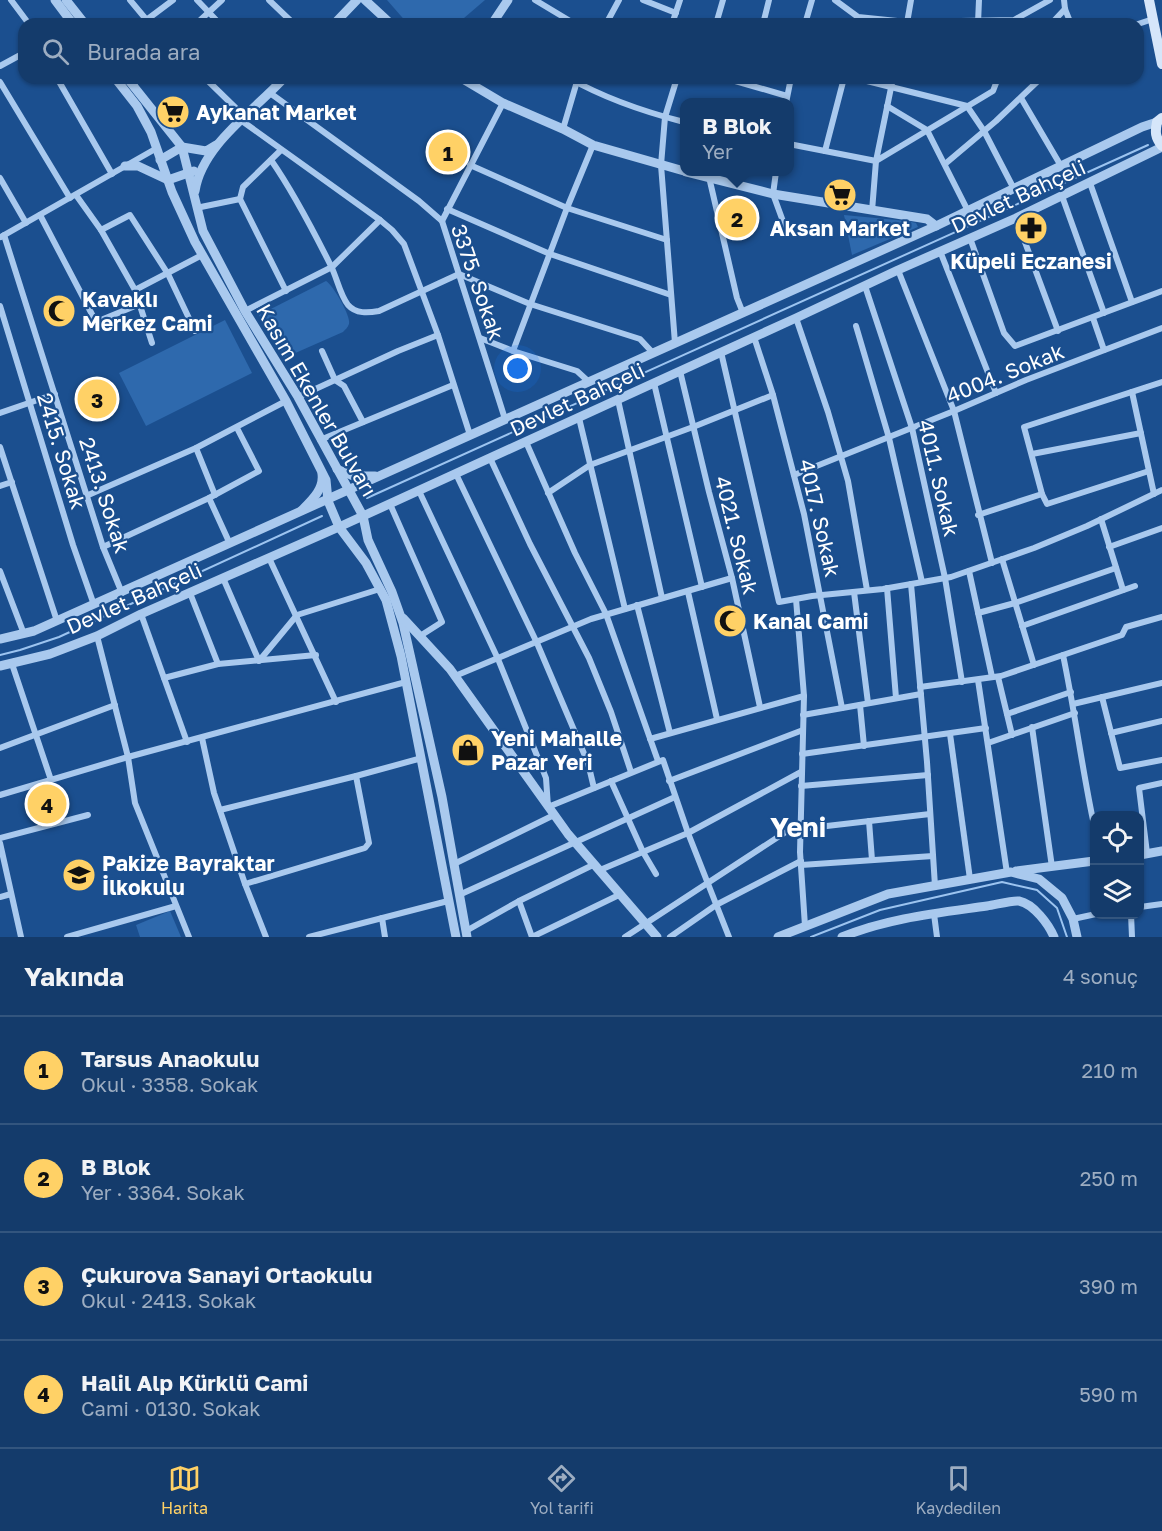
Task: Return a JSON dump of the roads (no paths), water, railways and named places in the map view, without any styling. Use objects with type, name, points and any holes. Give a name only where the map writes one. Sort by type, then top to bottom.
[{"type":"main road","points":[[1149,0],[1162,64]]},
{"type":"main road","points":[[1160,120],[1155,130],[1156,139],[1162,146]]},
{"type":"street","points":[[11,0],[24,18]]},
{"type":"street","points":[[55,0],[68,18]]},
{"type":"street","points":[[66,0],[80,18]]},
{"type":"street","points":[[130,0],[143,18]]},
{"type":"street","points":[[152,18],[173,0]]},
{"type":"street","points":[[197,0],[214,18]]},
{"type":"street","points":[[202,18],[222,0]]},
{"type":"street","points":[[269,0],[288,18]]},
{"type":"street","points":[[340,18],[357,0]]},
{"type":"street","points":[[365,0],[384,18]]},
{"type":"street","points":[[496,18],[508,0]]},
{"type":"street","points":[[535,0],[565,18]]},
{"type":"street","points":[[609,18],[619,0]]},
{"type":"street","points":[[644,0],[676,13]]},
{"type":"street","points":[[674,18],[680,0]]},
{"type":"street","points":[[718,18],[723,0]]},
{"type":"street","points":[[765,18],[769,0]]},
{"type":"street","points":[[807,18],[812,0]]},
{"type":"street","points":[[835,0],[854,18]]},
{"type":"street","points":[[908,18],[911,0]]},
{"type":"street","points":[[978,18],[979,0]]},
{"type":"street","points":[[1018,18],[1050,0]]},
{"type":"street","points":[[1064,0],[1069,18]]},
{"type":"street","points":[[1057,18],[1065,9]]},
{"type":"street","points":[[1144,22],[1153,19]]},
{"type":"street","points":[[0,65],[18,55]]},
{"type":"street","points":[[0,82],[73,196],[101,230],[135,290],[152,343]]},
{"type":"street","points":[[60,84],[112,174]]},
{"type":"street","name":"Kasım Ekenler Bulvarı","points":[[120,84],[137,106],[152,132],[168,180],[202,255],[286,401],[321,469],[326,480],[328,501],[339,527],[366,563],[386,600],[401,656],[456,937]]},
{"type":"street","name":"Kasım Ekenler Bulvarı","points":[[136,84],[182,147],[203,231],[245,311],[298,397],[363,516],[368,540],[400,614],[439,786],[467,934]]},
{"type":"street","points":[[211,84],[243,119],[281,150],[393,230],[404,244],[423,291],[470,435]]},
{"type":"street","points":[[160,160],[182,147],[206,151],[218,143],[270,93],[276,84]]},
{"type":"street","points":[[472,84],[503,102],[593,145],[680,170]]},
{"type":"street","points":[[563,129],[576,84]]},
{"type":"street","points":[[583,84],[598,93],[680,121]]},
{"type":"street","points":[[675,84],[665,117],[661,165],[670,295],[676,329],[675,343]]},
{"type":"street","points":[[755,84],[784,98]]},
{"type":"street","points":[[825,151],[842,84]]},
{"type":"street","points":[[878,84],[967,106],[984,131],[1014,189]]},
{"type":"street","points":[[872,211],[876,161],[891,84]]},
{"type":"street","points":[[794,145],[876,161],[993,91],[996,84]]},
{"type":"street","points":[[945,164],[1035,84]]},
{"type":"street","name":"3375. Sokak","points":[[270,93],[419,201],[442,221],[505,419]]},
{"type":"street","points":[[1021,98],[1061,166]]},
{"type":"street","points":[[442,221],[503,102]]},
{"type":"street","points":[[887,106],[927,130],[968,211]]},
{"type":"street","name":"Devlet Bahçeli","points":[[0,639],[24,634],[57,621],[349,492],[505,419],[936,226],[1160,120]]},
{"type":"street","points":[[194,196],[201,168],[218,143]]},
{"type":"street","points":[[513,351],[593,145]]},
{"type":"street","name":"Devlet Bahçeli","points":[[0,666],[50,654],[97,636],[141,614],[419,491],[1016,218],[1162,146]]},
{"type":"street","points":[[2,236],[157,148]]},
{"type":"street","points":[[281,150],[243,187],[240,199],[286,291]]},
{"type":"street","points":[[271,160],[284,179],[332,267],[348,304],[358,312],[379,311],[459,274],[530,304],[640,339],[653,353]]},
{"type":"street","points":[[470,165],[567,208],[667,240]]},
{"type":"street","points":[[125,166],[138,166],[168,180],[201,168]]},
{"type":"street","points":[[705,176],[773,194],[927,219],[936,226]]},
{"type":"street","points":[[775,176],[773,194],[788,235]]},
{"type":"street","points":[[0,177],[26,223]]},
{"type":"street","points":[[709,177],[737,298],[743,313]]},
{"type":"street","points":[[1090,183],[1132,302]]},
{"type":"street","points":[[1062,196],[1104,313]]},
{"type":"street","points":[[196,208],[240,199]]},
{"type":"street","points":[[447,209],[549,254],[670,295]]},
{"type":"street","points":[[40,215],[96,322],[140,304]]},
{"type":"street","points":[[101,230],[130,215],[168,274],[195,331]]},
{"type":"street","points":[[1016,218],[1058,331]]},
{"type":"street","points":[[245,311],[332,267],[380,220]]},
{"type":"street","name":"2413. Sokak","points":[[2,236],[55,394],[102,547],[122,592]]},
{"type":"street","points":[[970,238],[1004,333],[1015,346],[1162,291]]},
{"type":"street","points":[[940,251],[996,393]]},
{"type":"street","points":[[135,290],[202,255]]},
{"type":"street","points":[[898,270],[954,411],[992,563]]},
{"type":"street","name":"4011. Sokak","points":[[865,286],[912,428],[945,578],[962,682]]},
{"type":"street","name":"2415. Sokak","points":[[0,306],[73,545],[94,605]]},
{"type":"street","points":[[796,318],[848,480],[867,590]]},
{"type":"street","points":[[1093,318],[1104,350]]},
{"type":"street","points":[[856,326],[889,438],[922,582]]},
{"type":"street","name":"4004. Sokak","points":[[794,475],[1162,328]]},
{"type":"street","points":[[298,397],[438,335]]},
{"type":"street","points":[[480,338],[577,371],[589,382]]},
{"type":"street","name":"4017. Sokak","points":[[754,338],[804,514],[842,708]]},
{"type":"street","points":[[322,351],[334,380],[344,386],[363,422]]},
{"type":"street","points":[[721,352],[779,602],[887,588],[945,578],[969,571],[1034,548],[1162,490]]},
{"type":"street","name":"4021. Sokak","points":[[680,371],[732,578],[760,707]]},
{"type":"street","points":[[1149,471],[1047,504],[1042,494],[1024,427],[1162,382]]},
{"type":"street","points":[[654,383],[702,587]]},
{"type":"street","points":[[320,440],[453,385]]},
{"type":"street","points":[[1132,392],[1154,494]]},
{"type":"street","points":[[0,413],[55,394]]},
{"type":"street","points":[[548,493],[590,465],[772,395]]},
{"type":"street","points":[[618,400],[662,598]]},
{"type":"street","points":[[86,496],[237,429],[286,401]]},
{"type":"street","points":[[579,418],[625,609]]},
{"type":"street","points":[[102,547],[212,497],[259,471],[237,429]]},
{"type":"street","points":[[1032,454],[1141,433]]},
{"type":"street","points":[[526,442],[575,553],[606,614],[658,761]]},
{"type":"street","points":[[0,447],[57,621]]},
{"type":"street","points":[[196,448],[230,544]]},
{"type":"street","points":[[490,458],[530,544],[589,658],[631,772]]},
{"type":"street","points":[[335,467],[353,476],[368,477],[387,474]]},
{"type":"street","points":[[297,514],[316,494],[322,481],[321,469]]},
{"type":"street","points":[[456,474],[537,643],[588,764],[594,788]]},
{"type":"street","points":[[0,486],[12,482]]},
{"type":"street","points":[[419,491],[498,659],[546,778],[551,811]]},
{"type":"street","points":[[978,514],[1042,494]]},
{"type":"street","points":[[390,504],[442,622],[420,636]]},
{"type":"street","points":[[1101,519],[1123,590]]},
{"type":"street","points":[[1109,547],[1162,528]]},
{"type":"street","points":[[269,558],[336,702]]},
{"type":"street","points":[[1002,560],[1034,665]]},
{"type":"street","points":[[978,613],[1015,603],[1116,568]]},
{"type":"street","points":[[0,571],[24,634]]},
{"type":"street","points":[[969,571],[978,613],[1012,735]]},
{"type":"street","points":[[223,578],[259,661]]},
{"type":"street","points":[[455,676],[606,614],[732,578]]},
{"type":"street","points":[[910,584],[925,738],[935,886]]},
{"type":"street","points":[[1022,626],[1134,586]]},
{"type":"street","points":[[887,588],[896,698]]},
{"type":"street","points":[[259,661],[297,615],[380,589]]},
{"type":"street","points":[[688,592],[717,719]]},
{"type":"street","points":[[854,592],[868,703]]},
{"type":"street","points":[[190,593],[218,664]]},
{"type":"street","points":[[796,599],[804,696],[801,863],[805,926]]},
{"type":"street","points":[[638,605],[670,733]]},
{"type":"street","points":[[141,614],[188,742]]},
{"type":"street","points":[[400,614],[455,676],[574,841],[657,937]]},
{"type":"street","points":[[803,715],[896,698],[920,690],[995,677],[1122,635],[1126,627],[1162,617]]},
{"type":"street","points":[[97,636],[128,757],[135,802],[189,937]]},
{"type":"street","points":[[164,678],[218,664],[316,655]]},
{"type":"street","points":[[1063,655],[1092,811]]},
{"type":"street","points":[[12,664],[51,780]]},
{"type":"street","points":[[978,680],[1009,872]]},
{"type":"street","points":[[0,795],[128,757],[406,682]]},
{"type":"street","points":[[1073,704],[1162,682]]},
{"type":"street","points":[[1007,714],[1071,692]]},
{"type":"street","points":[[650,739],[804,696]]},
{"type":"street","points":[[1102,697],[1120,768],[1162,760]]},
{"type":"street","points":[[0,748],[115,705]]},
{"type":"street","points":[[860,705],[864,746]]},
{"type":"street","points":[[988,743],[1075,712]]},
{"type":"street","points":[[1111,733],[1162,721]]},
{"type":"street","points":[[802,754],[986,728]]},
{"type":"street","points":[[1032,728],[1052,867]]},
{"type":"street","points":[[669,781],[803,730]]},
{"type":"street","points":[[950,734],[970,879]]},
{"type":"street","points":[[202,738],[214,793],[266,937]]},
{"type":"street","points":[[220,810],[422,758]]},
{"type":"street","points":[[454,864],[594,788],[663,760],[688,833],[729,937]]},
{"type":"street","points":[[467,934],[519,901],[598,867],[643,852],[688,833],[801,772]]},
{"type":"street","points":[[801,786],[928,775]]},
{"type":"street","points":[[245,884],[365,848],[369,843],[356,776]]},
{"type":"street","points":[[611,781],[643,852],[656,874]]},
{"type":"street","points":[[1140,811],[1139,788],[1162,783]]},
{"type":"street","points":[[459,895],[675,797]]},
{"type":"street","points":[[625,937],[801,825],[930,814]]},
{"type":"street","points":[[0,838],[88,815]]},
{"type":"street","points":[[869,821],[873,860]]},
{"type":"street","points":[[0,843],[21,937]]},
{"type":"street","points":[[1144,854],[1162,851]]},
{"type":"street","points":[[670,937],[716,906],[801,863],[933,856]]},
{"type":"street","points":[[778,937],[888,894],[1009,872],[1090,862]]},
{"type":"street","points":[[1009,872],[1039,879],[1062,898],[1073,919],[1077,937]]},
{"type":"street","points":[[0,897],[11,894]]},
{"type":"street","points":[[519,901],[532,937],[621,894]]},
{"type":"street","points":[[309,937],[448,901]]},
{"type":"street","points":[[842,937],[863,928],[1019,901],[1036,911],[1054,937]]},
{"type":"street","points":[[1144,906],[1162,904]]},
{"type":"street","points":[[67,937],[176,906]]},
{"type":"street","points":[[934,914],[937,937]]},
{"type":"street","points":[[1073,919],[1090,916]]},
{"type":"street","points":[[382,918],[385,937]]},
{"type":"street","points":[[1131,919],[1132,937]]},
{"type":"waterway","points":[[367,498],[1148,145]]},
{"type":"waterway","points":[[0,655],[59,637],[322,516]]},
{"type":"waterway","points":[[811,937],[880,910],[1002,882],[1037,890],[1057,908],[1067,937]]},
{"type":"place","name":"Aykanat Market","points":[[173,112]]},
{"type":"place","name":"Tarsus Anaokulu","points":[[448,152]]},
{"type":"place","name":"Aksan Market","points":[[840,195]]},
{"type":"place","name":"B Blok","points":[[737,218]]},
{"type":"place","name":"Küpeli Eczanesi","points":[[1031,228]]},
{"type":"place","name":"Kavaklı Merkez Cami","points":[[59,311]]},
{"type":"place","name":"Çukurova Sanayi Ortaokulu","points":[[97,399]]},
{"type":"place","name":"Kanal Cami","points":[[730,621]]},
{"type":"place","name":"Yeni Mahalle Pazar Yeri","points":[[468,750]]},
{"type":"place","name":"Halil Alp Kürklü Cami","points":[[47,804]]},
{"type":"place","name":"Pakize Bayraktar İlkokulu","points":[[79,875]]},
{"type":"district","name":"Yeni","points":[[798,827]]}]
